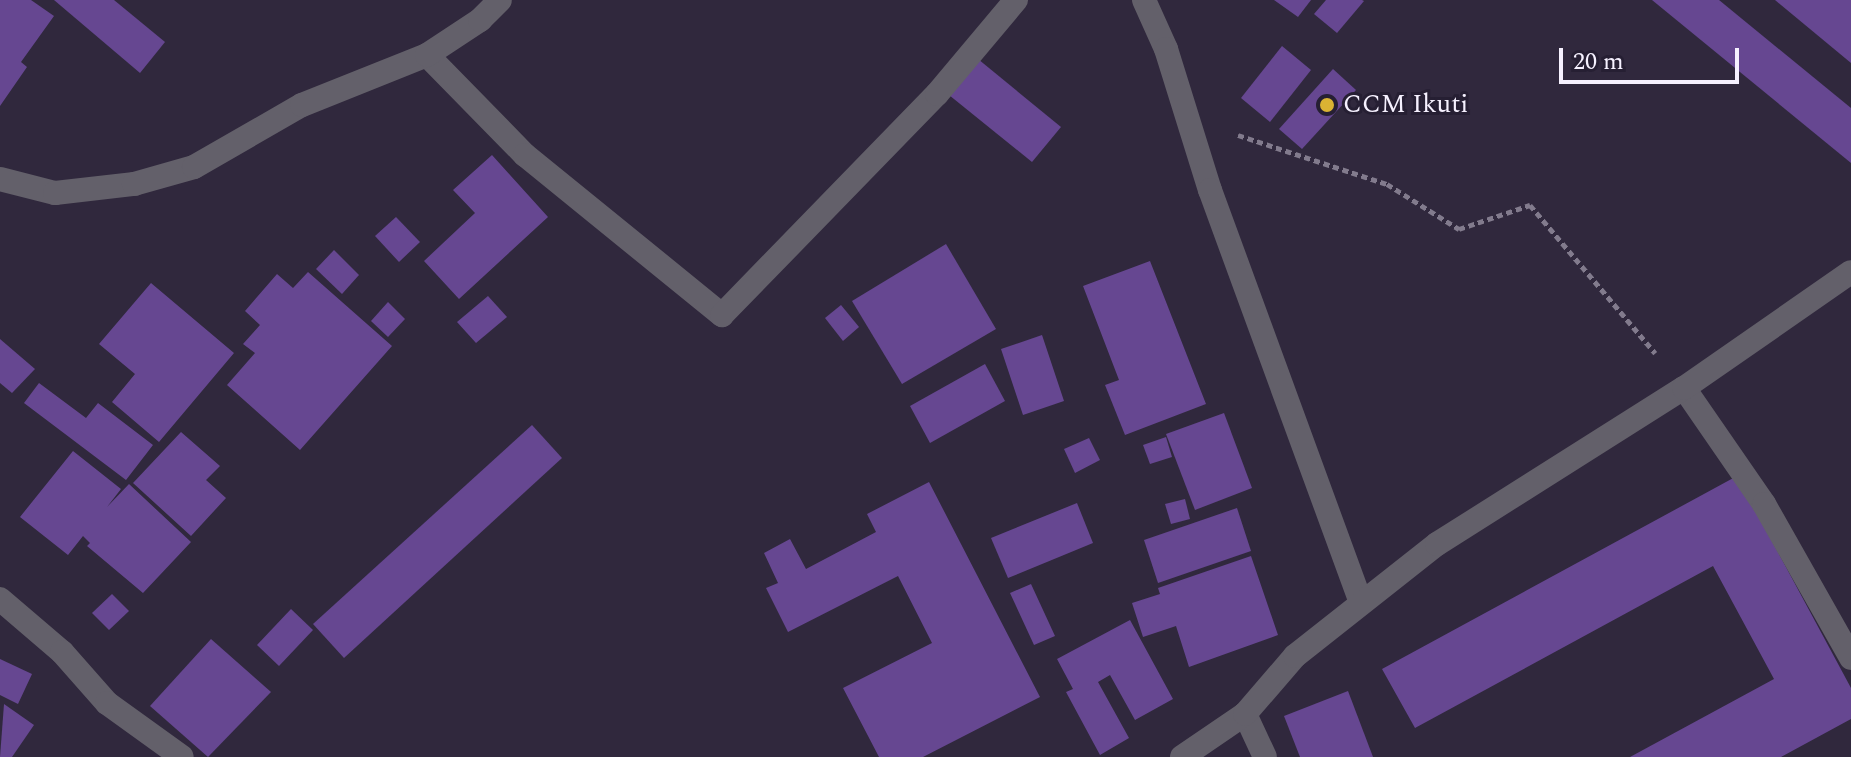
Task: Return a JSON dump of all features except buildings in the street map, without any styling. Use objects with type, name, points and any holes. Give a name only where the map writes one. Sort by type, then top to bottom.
[{"type":"street","points":[[0,179],[55,193],[194,167],[302,105],[427,55],[480,20],[500,0]]},
{"type":"street","points":[[427,55],[525,155],[722,315],[937,94],[1016,0]]},
{"type":"street","points":[[1144,0],[1360,601]]},
{"type":"street","points":[[1182,757],[1245,714],[1295,656],[1360,601],[1437,544],[1684,388],[1851,272]]},
{"type":"street","points":[[1684,388],[1764,504],[1851,658]]},
{"type":"street","points":[[0,599],[62,652],[107,703],[182,757]]},
{"type":"street","points":[[1245,714],[1265,757]]},
{"type":"path","points":[[1188,119],[1387,184],[1459,229],[1530,205],[1684,388]]},
{"type":"place","name":"CCM Ikuti","points":[[1327,105]]}]
